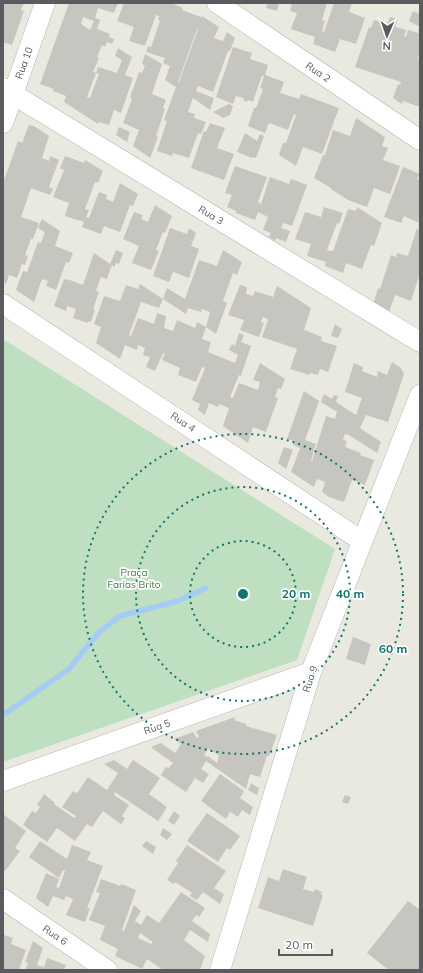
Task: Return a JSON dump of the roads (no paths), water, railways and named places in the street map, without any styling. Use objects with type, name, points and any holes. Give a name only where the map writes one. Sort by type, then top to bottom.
[{"type":"street","name":"Rua 10","points":[[3,123],[8,91],[45,3]]},
{"type":"street","name":"Rua 2","points":[[217,3],[420,140]]},
{"type":"street","name":"Rua 3","points":[[8,91],[420,342]]},
{"type":"street","name":"Rua 4","points":[[3,304],[362,541]]},
{"type":"street","name":"Rua 9","points":[[220,970],[311,672],[420,395]]},
{"type":"street","name":"Rua 5","points":[[3,781],[311,672]]},
{"type":"street","name":"Rua 6","points":[[3,899],[107,970]]},
{"type":"waterway","points":[[3,715],[69,669],[99,632],[120,616],[178,601],[206,588]]},
{"type":"park label","name":"Praça Farias Brito","points":[[134,578]]}]
